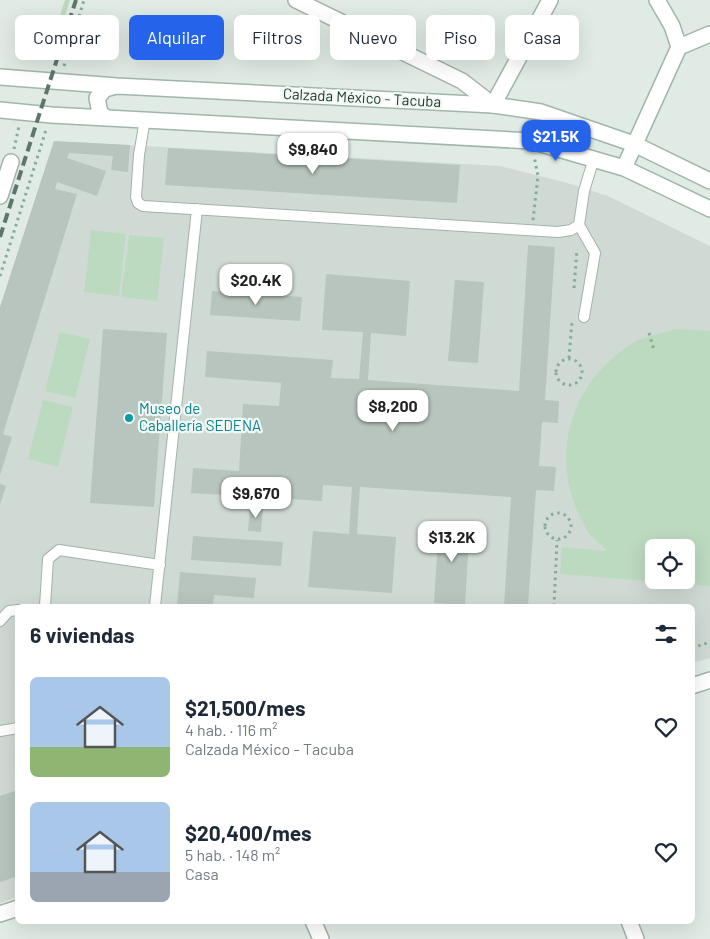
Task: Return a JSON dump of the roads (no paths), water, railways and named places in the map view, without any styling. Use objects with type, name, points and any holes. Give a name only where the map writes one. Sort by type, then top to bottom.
[{"type":"main road","points":[[296,0],[462,81],[493,105],[548,0]]},
{"type":"main road","points":[[662,1],[679,47]]},
{"type":"main road","points":[[624,168],[679,47],[710,34]]},
{"type":"main road","name":"Calzada México - Tacuba","points":[[0,77],[117,86],[493,105],[541,112],[634,144],[710,181]]},
{"type":"main road","points":[[107,118],[100,113],[97,98],[105,90],[117,86]]},
{"type":"main road","points":[[0,110],[107,118],[531,141],[624,168],[710,209]]},
{"type":"main road","points":[[0,196],[11,162]]},
{"type":"main road","points":[[695,685],[710,680]]},
{"type":"main road","points":[[0,914],[15,909]]},
{"type":"main road","points":[[314,924],[321,939]]},
{"type":"main road","points":[[629,924],[636,939]]},
{"type":"lane","points":[[145,119],[139,155],[136,198],[138,203],[143,206],[532,231],[558,232],[571,230],[578,225]]},
{"type":"lane","points":[[584,317],[594,253],[578,225],[584,192],[594,158]]},
{"type":"lane","points":[[155,604],[197,209]]},
{"type":"lane","points":[[45,604],[48,559],[59,550],[160,565]]},
{"type":"lane","points":[[0,621],[9,611],[15,610]]},
{"type":"lane","points":[[0,731],[15,728]]},
{"type":"railway","points":[[0,237],[76,0]]},
{"type":"place","name":"Museo de Caballería SEDENA","points":[[129,418]]}]
